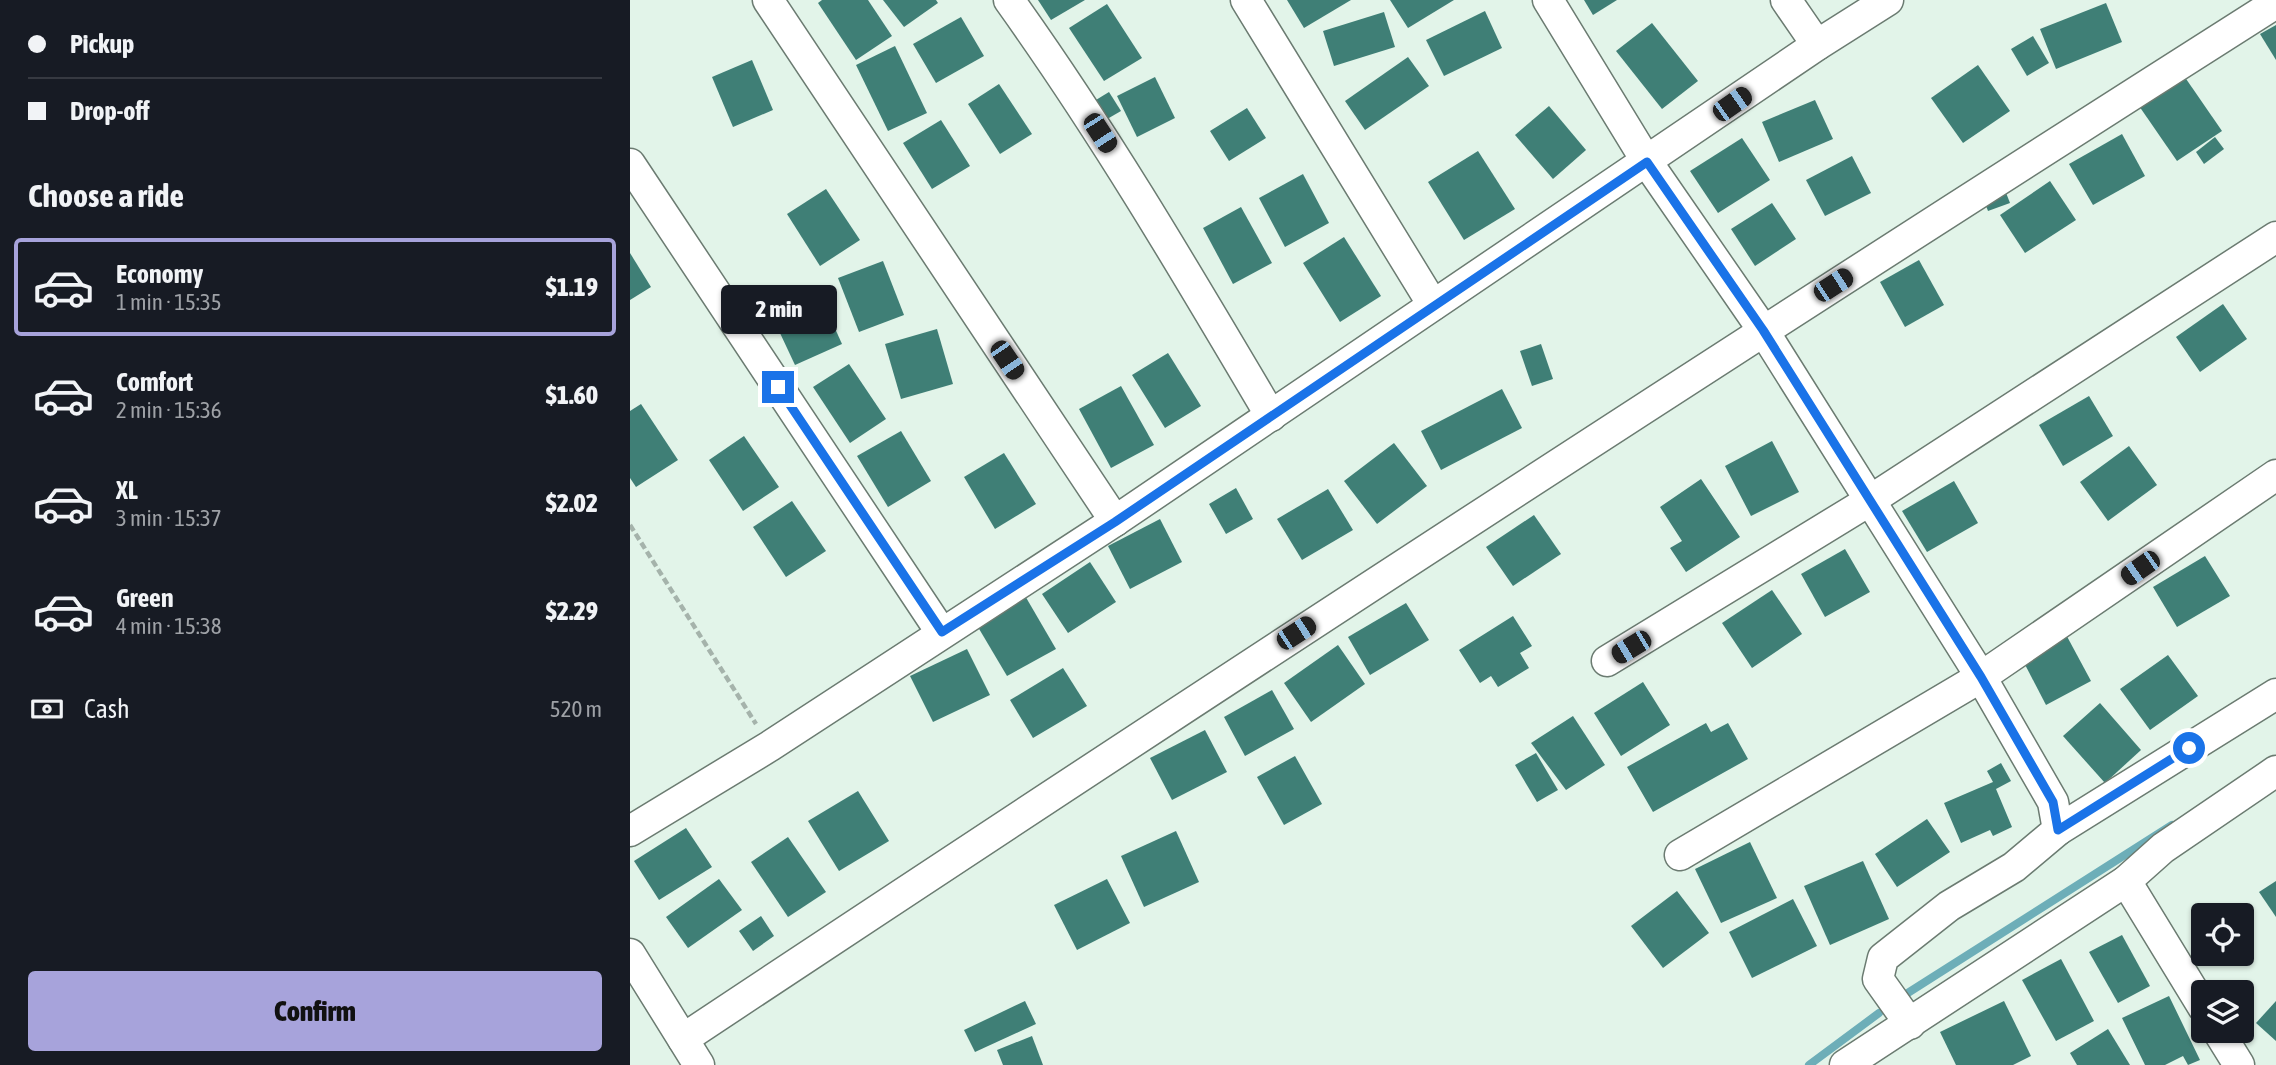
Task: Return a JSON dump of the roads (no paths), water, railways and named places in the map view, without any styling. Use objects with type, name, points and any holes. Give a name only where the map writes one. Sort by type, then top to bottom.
[{"type":"street","points":[[768,0],[1115,522]]},
{"type":"street","points":[[1009,0],[1070,86],[1146,204],[1271,416]]},
{"type":"street","points":[[1246,0],[1433,305]]},
{"type":"street","points":[[1548,0],[1647,162],[1763,330],[1981,677],[2053,802],[2058,830]]},
{"type":"street","points":[[1786,0],[1817,45]]},
{"type":"street","points":[[630,831],[769,746],[1115,522],[1817,45],[1888,0]]},
{"type":"street","points":[[683,1040],[1203,694],[1763,330],[2276,3]]},
{"type":"street","points":[[630,164],[942,632]]},
{"type":"street","points":[[1607,661],[1870,501],[2276,237]]},
{"type":"street","points":[[1680,855],[1981,677],[2276,475]]},
{"type":"street","points":[[1910,1024],[1878,979],[1883,958],[1949,906],[2014,867],[2058,830],[2276,694]]},
{"type":"street","points":[[1845,1065],[2126,881],[2163,848],[2276,771]]},
{"type":"street","points":[[2126,881],[2191,987]]},
{"type":"street","points":[[630,954],[699,1065]]},
{"type":"street","points":[[2225,1043],[2239,1065]]},
{"type":"waterway","points":[[1903,996],[2172,825]]},
{"type":"waterway","points":[[1809,1065],[1879,1013]]}]
